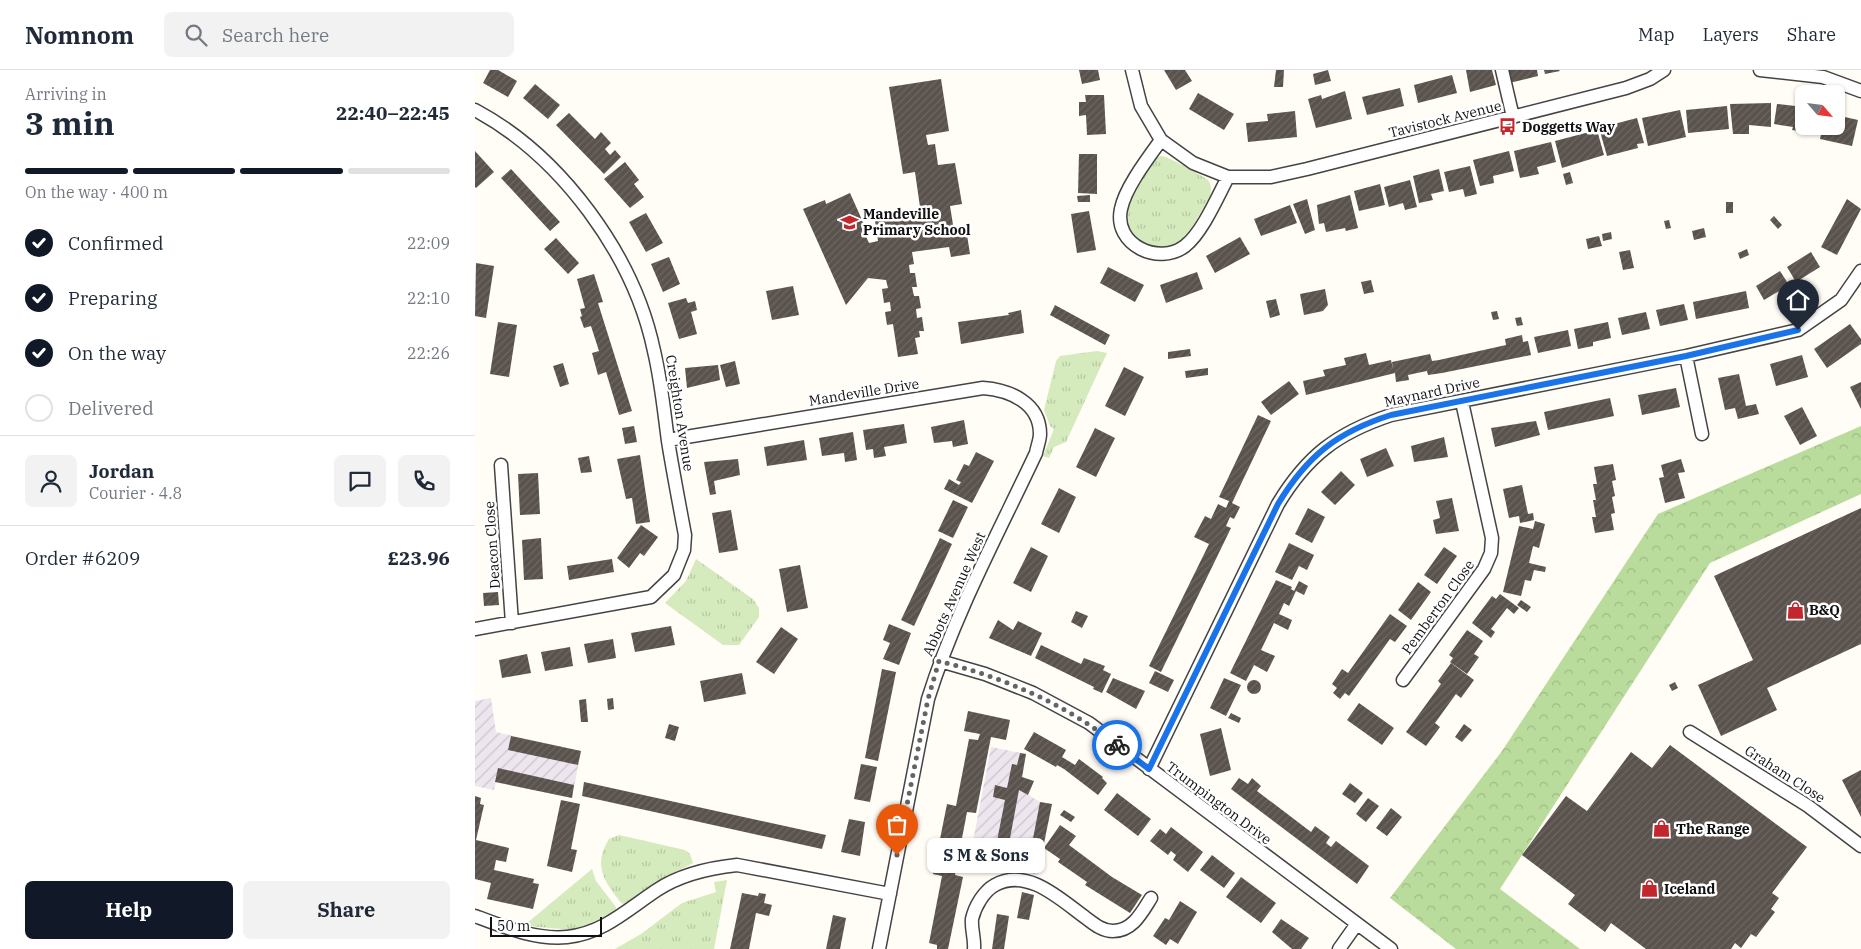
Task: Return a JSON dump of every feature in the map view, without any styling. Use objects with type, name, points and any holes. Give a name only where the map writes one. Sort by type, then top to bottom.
[{"type":"street","name":"Tavistock Avenue","points":[[1132,70],[1141,106],[1161,140],[1193,163],[1228,178],[1271,177],[1626,88],[1650,79],[1664,70]]},
{"type":"street","points":[[1502,70],[1513,117]]},
{"type":"street","points":[[1760,70],[1823,77],[1861,91]]},
{"type":"street","name":"Creighton Avenue","points":[[475,110],[518,139],[549,166],[576,196],[607,238],[625,270],[654,349],[685,534],[684,550],[674,576],[651,597],[639,601],[475,629]]},
{"type":"street","points":[[1161,140],[1125,197],[1121,209],[1120,219],[1123,232],[1138,248],[1148,253],[1169,254],[1187,244],[1228,178]]},
{"type":"street","name":"Maynard Drive","points":[[1149,769],[1278,504],[1302,468],[1333,441],[1367,423],[1391,415],[1462,402],[1620,367],[1686,356],[1798,330],[1841,300],[1861,271]]},
{"type":"street","points":[[1686,356],[1702,434]]},
{"type":"street","name":"Mandeville Drive","points":[[668,440],[983,388],[997,389],[1012,394],[1025,402],[1035,412],[1040,434]]},
{"type":"street","name":"Pemberton Close","points":[[1403,680],[1484,569],[1491,553],[1492,538],[1462,402]]},
{"type":"street","name":"Abbots Avenue West","points":[[879,949],[928,699],[939,661],[959,614],[1036,453],[1040,434]]},
{"type":"street","name":"Deacon Close","points":[[501,465],[512,623]]},
{"type":"street","name":"Trumpington Drive","points":[[939,661],[985,674],[1033,693],[1089,723],[1391,949]]},
{"type":"street","name":"Graham Close","points":[[1690,732],[1808,806],[1861,846]]},
{"type":"street","points":[[475,916],[506,928],[545,937],[579,935],[611,922],[657,890],[686,875],[717,867],[737,865],[890,894]]},
{"type":"street","points":[[974,949],[972,918],[978,904],[988,889],[1013,879],[1027,881],[1044,888],[1100,928],[1112,931],[1132,925],[1151,898]]},
{"type":"street","points":[[1339,949],[1357,925]]},
{"type":"shaded area","points":[[491,698],[496,732],[581,751],[572,798],[496,782],[494,790],[475,786],[475,701]]},
{"type":"shaded area","points":[[991,747],[1026,754],[1020,790],[1040,802],[1052,804],[1038,875],[969,862]]},
{"type":"green space","points":[[1161,156],[1177,162],[1205,178],[1208,180],[1211,188],[1210,196],[1187,234],[1175,244],[1166,247],[1156,247],[1139,240],[1133,233],[1128,225],[1126,210],[1129,201],[1152,163]]},
{"type":"green space","points":[[1097,351],[1107,353],[1066,442],[1054,447],[1049,458],[1043,456],[1054,429],[1050,426],[1044,410],[1056,361],[1060,356]]},
{"type":"green space","points":[[1861,426],[1861,494],[1710,563],[1500,889],[1580,949],[1456,949],[1390,898],[1502,751],[1658,514]]},
{"type":"green space","points":[[696,559],[753,599],[759,608],[759,617],[739,645],[723,645],[665,603],[686,581]]},
{"type":"green space","points":[[619,835],[685,850],[690,854],[693,863],[662,879],[626,905],[621,903],[610,888],[601,866],[601,858],[609,839]]},
{"type":"green space","points":[[592,869],[596,881],[616,907],[616,912],[573,930],[527,926],[527,923]]},
{"type":"green space","points":[[727,880],[714,949],[615,949],[641,934],[682,903],[716,892],[714,882]]},
{"type":"building","points":[[490,70],[498,70],[517,81],[508,97],[483,83]]},
{"type":"building","points":[[1079,70],[1098,70],[1100,80],[1082,84]]},
{"type":"building","points":[[1164,70],[1185,70],[1192,81],[1176,90]]},
{"type":"building","points":[[1276,70],[1284,70],[1283,87],[1274,87]]},
{"type":"building","points":[[1328,70],[1331,81],[1315,85],[1313,74]]},
{"type":"building","points":[[1466,70],[1492,70],[1496,85],[1470,92]]},
{"type":"building","points":[[1505,70],[1537,70],[1538,76],[1509,83]]},
{"type":"building","points":[[1544,70],[1559,70],[1560,71],[1545,74]]},
{"type":"building","points":[[1452,75],[1457,93],[1418,103],[1414,85]]},
{"type":"building","points":[[941,79],[949,131],[926,135],[928,145],[935,144],[938,165],[955,163],[962,204],[950,206],[955,237],[967,235],[970,254],[951,257],[949,247],[912,252],[914,264],[909,265],[910,273],[915,273],[917,287],[912,287],[914,296],[919,296],[921,308],[916,309],[917,318],[922,317],[924,331],[919,331],[920,337],[915,338],[918,354],[898,357],[893,324],[887,325],[885,312],[891,311],[890,302],[884,303],[882,289],[888,288],[886,280],[868,278],[846,305],[803,209],[825,200],[826,204],[850,193],[867,231],[864,232],[869,243],[878,241],[875,221],[921,214],[915,172],[903,174],[889,87]]},
{"type":"building","points":[[535,84],[560,105],[548,119],[523,98]]},
{"type":"building","points":[[1400,88],[1404,106],[1367,115],[1362,97]]},
{"type":"building","points":[[1345,91],[1352,119],[1316,128],[1308,99],[1321,95],[1322,99]]},
{"type":"building","points":[[1198,93],[1234,114],[1224,130],[1189,109]]},
{"type":"building","points":[[1085,95],[1104,95],[1106,134],[1087,135],[1086,115],[1079,116],[1079,102],[1086,102]]},
{"type":"building","points":[[1771,103],[1771,127],[1749,125],[1749,134],[1733,134],[1730,104]]},
{"type":"building","points":[[1777,104],[1795,106],[1795,130],[1792,130],[1793,127],[1774,124]]},
{"type":"building","points":[[1727,106],[1729,129],[1688,133],[1686,110]]},
{"type":"building","points":[[1680,110],[1686,137],[1648,146],[1642,118]]},
{"type":"building","points":[[1295,111],[1297,137],[1248,142],[1246,123],[1268,121],[1267,114]]},
{"type":"building","points":[[569,113],[595,139],[601,132],[611,143],[605,149],[610,155],[615,150],[621,157],[604,174],[556,125]]},
{"type":"building","points":[[1845,117],[1858,120],[1852,146],[1820,139],[1821,135],[1845,135]]},
{"type":"building","points":[[1637,118],[1644,143],[1637,144],[1638,148],[1607,156],[1599,128]]},
{"type":"building","points":[[1597,130],[1604,155],[1562,168],[1555,141]]},
{"type":"building","points":[[1551,142],[1556,162],[1537,167],[1539,174],[1520,178],[1514,151]]},
{"type":"building","points":[[475,151],[494,172],[476,188],[475,187]]},
{"type":"building","points":[[1509,151],[1514,171],[1493,176],[1494,183],[1480,186],[1473,160]]},
{"type":"building","points":[[1079,154],[1097,154],[1097,194],[1078,193]]},
{"type":"building","points":[[625,162],[639,180],[634,184],[644,197],[630,208],[604,179]]},
{"type":"building","points":[[1470,166],[1477,194],[1465,197],[1463,189],[1449,192],[1444,172]]},
{"type":"building","points":[[511,169],[560,222],[550,231],[501,178]]},
{"type":"building","points":[[1439,169],[1444,191],[1431,194],[1433,200],[1419,203],[1413,176]]},
{"type":"building","points":[[1570,172],[1573,183],[1566,185],[1563,174]]},
{"type":"building","points":[[1410,180],[1417,207],[1405,210],[1403,203],[1389,207],[1384,187]]},
{"type":"building","points":[[1380,184],[1385,205],[1359,211],[1354,191]]},
{"type":"building","points":[[1090,195],[1090,202],[1078,202],[1077,196]]},
{"type":"building","points":[[1350,195],[1358,228],[1346,231],[1345,228],[1326,232],[1324,223],[1319,224],[1317,205]]},
{"type":"building","points":[[1307,199],[1315,230],[1305,234],[1293,204]]},
{"type":"building","points":[[1847,199],[1861,209],[1837,255],[1821,247]]},
{"type":"building","points":[[1726,202],[1733,202],[1733,213],[1726,213]]},
{"type":"building","points":[[1290,205],[1297,223],[1261,236],[1254,219]]},
{"type":"building","points":[[1089,211],[1096,250],[1077,253],[1071,214]]},
{"type":"building","points":[[646,213],[663,243],[646,252],[629,222]]},
{"type":"building","points":[[1774,216],[1782,225],[1778,229],[1770,220]]},
{"type":"building","points":[[1669,220],[1671,228],[1666,229],[1664,221]]},
{"type":"building","points":[[1704,228],[1706,237],[1694,240],[1692,231]]},
{"type":"building","points":[[1611,232],[1612,239],[1603,241],[1602,234]]},
{"type":"building","points":[[1599,236],[1602,246],[1588,249],[1586,239]]},
{"type":"building","points":[[1240,237],[1250,254],[1215,273],[1206,256]]},
{"type":"building","points":[[556,238],[579,263],[568,274],[544,249]]},
{"type":"building","points":[[1747,249],[1749,255],[1740,259],[1738,253]]},
{"type":"building","points":[[1630,250],[1634,268],[1623,270],[1619,252]]},
{"type":"building","points":[[1811,252],[1820,267],[1796,282],[1787,267]]},
{"type":"building","points":[[669,257],[680,284],[663,292],[651,264]]},
{"type":"building","points":[[476,263],[494,266],[486,318],[475,316]]},
{"type":"building","points":[[1108,267],[1144,285],[1135,302],[1100,283]]},
{"type":"building","points":[[1780,271],[1789,285],[1764,300],[1756,286]]},
{"type":"building","points":[[1197,272],[1203,289],[1166,303],[1160,285]]},
{"type":"building","points":[[594,274],[603,302],[598,303],[632,411],[619,415],[606,372],[598,375],[592,353],[599,351],[591,326],[584,328],[580,317],[582,316],[580,309],[585,308],[577,279]]},
{"type":"building","points":[[1371,280],[1374,292],[1364,294],[1361,282]]},
{"type":"building","points":[[793,286],[799,315],[772,320],[766,291]]},
{"type":"building","points":[[1325,289],[1328,305],[1323,311],[1304,315],[1300,294]]},
{"type":"building","points":[[1746,291],[1749,308],[1696,319],[1693,302]]},
{"type":"building","points":[[686,298],[688,303],[695,301],[697,310],[691,312],[697,334],[679,339],[668,303]]},
{"type":"building","points":[[1276,299],[1280,315],[1270,318],[1266,301]]},
{"type":"building","points":[[1684,304],[1688,320],[1660,326],[1656,310]]},
{"type":"building","points":[[1055,305],[1110,335],[1105,345],[1050,315]]},
{"type":"building","points":[[1021,310],[1024,333],[961,344],[958,322],[1009,315],[1008,313]]},
{"type":"building","points":[[1497,311],[1499,319],[1493,320],[1491,312]]},
{"type":"building","points":[[1646,312],[1650,329],[1622,335],[1618,318]]},
{"type":"building","points":[[1521,317],[1523,325],[1517,326],[1515,318]]},
{"type":"building","points":[[498,322],[517,325],[509,377],[490,374]]},
{"type":"building","points":[[1608,322],[1611,338],[1593,342],[1593,346],[1578,349],[1574,329]]},
{"type":"building","points":[[1850,324],[1861,339],[1861,344],[1827,368],[1814,349]]},
{"type":"building","points":[[1568,330],[1571,346],[1538,353],[1534,337]]},
{"type":"building","points":[[1522,335],[1523,342],[1528,341],[1531,355],[1442,373],[1428,375],[1427,371],[1417,373],[1408,375],[1409,380],[1396,382],[1395,373],[1306,395],[1303,381],[1325,376],[1323,370],[1346,365],[1344,358],[1366,353],[1369,365],[1391,360],[1393,369],[1392,362],[1430,354],[1432,361],[1439,360],[1506,345],[1505,339]]},
{"type":"building","points":[[1190,349],[1191,356],[1168,359],[1168,352]]},
{"type":"building","points":[[1802,355],[1808,377],[1776,386],[1770,364]]},
{"type":"building","points":[[735,361],[740,384],[726,387],[720,365]]},
{"type":"building","points":[[563,363],[569,384],[560,387],[553,366]]},
{"type":"building","points":[[718,365],[720,380],[687,388],[685,368]]},
{"type":"building","points":[[1124,367],[1144,377],[1125,416],[1105,406]]},
{"type":"building","points":[[1208,368],[1208,375],[1186,378],[1185,371]]},
{"type":"building","points":[[1739,374],[1746,406],[1756,404],[1759,414],[1738,419],[1735,408],[1725,410],[1718,378]]},
{"type":"building","points":[[1289,381],[1299,394],[1271,415],[1261,402]]},
{"type":"building","points":[[1861,382],[1861,409],[1850,387]]},
{"type":"building","points":[[1676,388],[1680,407],[1642,415],[1638,395]]},
{"type":"building","points":[[1610,398],[1614,416],[1548,430],[1544,412]]},
{"type":"building","points":[[1802,407],[1817,436],[1800,445],[1784,416]]},
{"type":"building","points":[[1258,415],[1271,421],[1232,503],[1240,507],[1234,519],[1230,517],[1226,526],[1231,528],[1161,672],[1149,666],[1209,544],[1194,537],[1205,516],[1211,519],[1218,504],[1226,508],[1229,501],[1219,497]]},
{"type":"building","points":[[964,420],[968,444],[953,447],[952,441],[934,443],[931,427]]},
{"type":"building","points":[[1536,421],[1540,435],[1495,447],[1491,428]]},
{"type":"building","points":[[904,424],[907,443],[884,447],[886,456],[874,458],[873,449],[866,450],[863,430]]},
{"type":"building","points":[[634,426],[637,442],[625,444],[622,428]]},
{"type":"building","points":[[1095,428],[1115,438],[1096,477],[1076,467]]},
{"type":"building","points":[[853,432],[857,460],[845,462],[844,453],[822,456],[819,438]]},
{"type":"building","points":[[1444,437],[1448,457],[1414,462],[1411,446]]},
{"type":"building","points":[[804,440],[807,460],[767,466],[764,447]]},
{"type":"building","points":[[1386,448],[1394,466],[1367,477],[1360,459]]},
{"type":"building","points":[[976,452],[994,461],[972,503],[944,489],[949,479],[959,485],[961,482],[956,480],[964,464],[969,466]]},
{"type":"building","points":[[640,455],[650,522],[636,524],[632,498],[626,499],[617,459]]},
{"type":"building","points":[[589,456],[592,472],[581,473],[578,458]]},
{"type":"building","points":[[738,459],[740,475],[714,481],[716,494],[710,495],[704,462]]},
{"type":"building","points":[[1681,459],[1685,472],[1678,473],[1685,498],[1665,503],[1659,478],[1664,477],[1661,465]]},
{"type":"building","points":[[1613,464],[1616,480],[1612,481],[1615,496],[1612,497],[1615,513],[1611,514],[1614,530],[1595,533],[1592,517],[1596,517],[1593,500],[1596,500],[1593,484],[1597,484],[1594,467]]},
{"type":"building","points":[[1341,471],[1355,485],[1335,505],[1321,492]]},
{"type":"building","points":[[538,473],[540,514],[520,515],[518,474]]},
{"type":"building","points":[[1522,485],[1528,514],[1533,513],[1534,520],[1520,523],[1519,516],[1509,518],[1503,489]]},
{"type":"building","points":[[1059,488],[1076,497],[1059,533],[1041,524]]},
{"type":"building","points":[[1452,498],[1459,531],[1436,534],[1433,520],[1440,518],[1436,501]]},
{"type":"building","points":[[953,500],[968,507],[953,538],[938,531]]},
{"type":"building","points":[[1308,508],[1325,517],[1312,543],[1295,534]]},
{"type":"building","name":"B&Q","points":[[1861,508],[1861,644],[1767,688],[1777,710],[1721,736],[1698,685],[1753,660],[1714,576]]},
{"type":"building","points":[[731,510],[738,550],[719,553],[712,513]]},
{"type":"building","points":[[1535,521],[1545,524],[1539,548],[1533,546],[1529,563],[1546,567],[1545,572],[1534,570],[1531,581],[1525,580],[1521,596],[1503,592],[1519,526],[1533,529]]},
{"type":"building","points":[[641,525],[658,537],[644,556],[640,553],[629,568],[617,558]]},
{"type":"building","points":[[541,538],[543,579],[524,580],[522,540]]},
{"type":"building","points":[[940,538],[952,544],[914,626],[901,620]]},
{"type":"building","points":[[1289,543],[1314,555],[1307,570],[1299,566],[1292,580],[1275,572]]},
{"type":"building","points":[[1031,547],[1048,556],[1031,592],[1013,583]]},
{"type":"building","points":[[1444,547],[1457,556],[1437,584],[1424,575]]},
{"type":"building","points":[[612,559],[614,572],[569,580],[567,566]]},
{"type":"building","points":[[800,565],[808,608],[787,612],[779,569]]},
{"type":"building","points":[[1276,580],[1292,587],[1291,589],[1294,591],[1299,581],[1308,586],[1304,595],[1296,591],[1289,606],[1284,603],[1279,614],[1292,620],[1288,630],[1274,623],[1261,650],[1275,656],[1267,672],[1254,665],[1246,681],[1230,673]]},
{"type":"building","points":[[1418,582],[1431,592],[1411,620],[1398,610]]},
{"type":"building","points":[[498,592],[499,605],[484,606],[483,593]]},
{"type":"building","points":[[1500,594],[1519,608],[1514,614],[1507,608],[1491,629],[1495,632],[1491,638],[1472,623],[1492,596],[1496,599]]},
{"type":"building","points":[[1521,600],[1531,607],[1527,612],[1517,605]]},
{"type":"building","points":[[1076,611],[1088,616],[1082,628],[1071,622]]},
{"type":"building","points":[[1390,614],[1407,626],[1395,642],[1390,639],[1349,696],[1345,693],[1340,699],[1333,693],[1337,688],[1332,684],[1342,669],[1348,673]]},
{"type":"building","points":[[998,620],[1013,630],[1018,621],[1042,633],[1031,656],[989,638]]},
{"type":"building","points":[[889,624],[911,633],[899,665],[883,659],[890,643],[883,640]]},
{"type":"building","points":[[671,626],[675,645],[635,652],[631,633]]},
{"type":"building","points":[[781,627],[798,639],[774,674],[756,662]]},
{"type":"building","points":[[1467,630],[1483,641],[1474,654],[1479,657],[1467,674],[1450,662],[1453,658],[1449,655]]},
{"type":"building","points":[[613,639],[616,658],[588,663],[584,644]]},
{"type":"building","points":[[1041,645],[1081,664],[1084,658],[1105,666],[1103,670],[1111,674],[1102,693],[1093,689],[1094,687],[1035,658]]},
{"type":"building","points":[[570,647],[573,666],[545,671],[541,652]]},
{"type":"building","points":[[527,654],[531,673],[502,678],[499,660]]},
{"type":"building","points":[[1451,663],[1474,680],[1461,698],[1456,694],[1435,723],[1440,727],[1426,746],[1406,732],[1441,684],[1438,681]]},
{"type":"building","points":[[882,669],[896,672],[878,761],[865,758]]},
{"type":"building","points":[[1155,671],[1174,680],[1168,692],[1149,683]]},
{"type":"building","points":[[742,673],[746,694],[704,702],[700,681]]},
{"type":"building","points":[[1113,678],[1145,691],[1136,709],[1106,692]]},
{"type":"building","points":[[1224,678],[1241,685],[1226,716],[1210,708]]},
{"type":"building","points":[[1254,680],[1259,682],[1261,687],[1259,692],[1254,694],[1249,692],[1247,687],[1249,682]]},
{"type":"building","points":[[1675,682],[1678,688],[1672,691],[1669,685]]},
{"type":"building","points":[[613,698],[614,709],[608,710],[607,699]]},
{"type":"building","points":[[586,699],[588,722],[581,722],[579,700]]},
{"type":"building","points":[[1359,703],[1394,728],[1382,745],[1347,720]]},
{"type":"building","points":[[968,711],[1010,720],[1006,740],[991,737],[976,813],[967,812],[955,875],[963,877],[948,949],[937,949],[937,945],[929,943],[942,876],[933,874],[947,804],[956,806],[969,739],[978,740],[980,734],[964,731]]},
{"type":"building","points":[[1231,713],[1241,718],[1239,723],[1228,718]]},
{"type":"building","points":[[669,724],[679,727],[675,741],[665,738]]},
{"type":"building","points":[[1464,724],[1472,730],[1462,742],[1455,737]]},
{"type":"building","points":[[1221,728],[1231,770],[1210,776],[1200,734]]},
{"type":"building","points":[[1034,732],[1066,750],[1062,757],[1075,765],[1079,759],[1103,777],[1107,783],[1098,795],[1064,769],[1057,765],[1056,767],[1024,749]]},
{"type":"building","points":[[511,736],[581,751],[578,765],[508,750]]},
{"type":"building","name":"The Range","points":[[1670,745],[1807,847],[1772,893],[1779,898],[1771,909],[1775,912],[1756,937],[1751,934],[1741,948],[1735,943],[1731,949],[1646,949],[1611,923],[1605,932],[1568,904],[1575,895],[1522,855],[1566,796],[1587,811],[1631,752],[1652,768]]},
{"type":"building","points":[[1020,753],[1026,754],[1022,777],[1034,781],[1028,795],[1019,790],[1008,849],[996,846],[1005,800],[993,797],[995,785],[1007,788],[1012,764],[1017,765]]},
{"type":"building","points":[[861,764],[877,767],[870,802],[854,799]]},
{"type":"building","points":[[498,768],[574,785],[572,798],[495,782]]},
{"type":"building","points":[[1861,770],[1861,817],[1842,780]]},
{"type":"building","points":[[1239,778],[1248,784],[1252,778],[1261,786],[1257,791],[1311,832],[1315,826],[1330,837],[1326,843],[1331,847],[1336,841],[1369,866],[1357,884],[1231,789]]},
{"type":"building","points":[[584,782],[826,835],[822,849],[582,796]]},
{"type":"building","points":[[1350,783],[1363,793],[1355,803],[1342,794]]},
{"type":"building","points":[[1117,793],[1151,819],[1138,836],[1104,810]]},
{"type":"building","points":[[475,796],[481,798],[480,804],[484,805],[476,840],[509,848],[506,862],[496,860],[494,870],[534,879],[533,883],[539,884],[533,909],[487,899],[491,883],[475,879]]},
{"type":"building","points":[[1368,798],[1379,806],[1366,822],[1356,814]]},
{"type":"building","points":[[561,800],[580,804],[571,849],[577,850],[572,872],[547,866]]},
{"type":"building","points":[[1040,802],[1052,804],[1038,872],[1027,870]]},
{"type":"building","points":[[1391,808],[1402,817],[1387,836],[1376,828]]},
{"type":"building","points":[[1064,810],[1075,817],[1071,822],[1060,815]]},
{"type":"building","points":[[849,819],[865,822],[860,856],[841,852]]},
{"type":"building","points":[[1060,825],[1076,836],[1069,845],[1112,877],[1142,895],[1130,913],[1085,885],[1087,882],[1058,862],[1060,859],[1044,848]]},
{"type":"building","points":[[1171,827],[1203,852],[1188,872],[1173,860],[1176,855],[1171,851],[1168,855],[1150,841],[1160,829],[1166,834]]},
{"type":"building","points":[[1212,855],[1235,873],[1224,888],[1200,870]]},
{"type":"building","points":[[1241,877],[1276,903],[1261,923],[1226,897]]},
{"type":"building","points":[[1022,892],[1034,895],[1029,920],[1017,918]]},
{"type":"building","points":[[742,893],[758,896],[759,893],[766,894],[764,903],[772,905],[769,916],[756,913],[749,949],[730,949]]},
{"type":"building","points":[[1180,901],[1197,912],[1178,944],[1170,939],[1166,945],[1153,936],[1165,918],[1169,920]]},
{"type":"building","points":[[997,914],[1009,916],[1004,949],[992,949]]},
{"type":"building","points":[[833,915],[846,918],[840,949],[826,949]]},
{"type":"building","points":[[1281,919],[1309,938],[1301,949],[1292,949],[1272,932]]},
{"type":"way so far","points":[[897,855],[928,699],[939,661],[985,674],[1033,693],[1089,723],[1117,745]]},
{"type":"place","name":"Doggetts Way","points":[[1508,127]]},
{"type":"place","name":"Mandeville Primary School","points":[[849,222]]},
{"type":"place","name":"B&Q","points":[[1795,610]]},
{"type":"place","name":"The Range","points":[[1662,829]]},
{"type":"place","name":"S M & Sons","points":[[897,855]]},
{"type":"place","name":"Iceland","points":[[1650,889]]},
{"type":"route","points":[[1117,745],[1149,769],[1278,504],[1302,468],[1333,441],[1350,430],[1391,415],[1462,402],[1620,367],[1686,356],[1798,330]]}]
